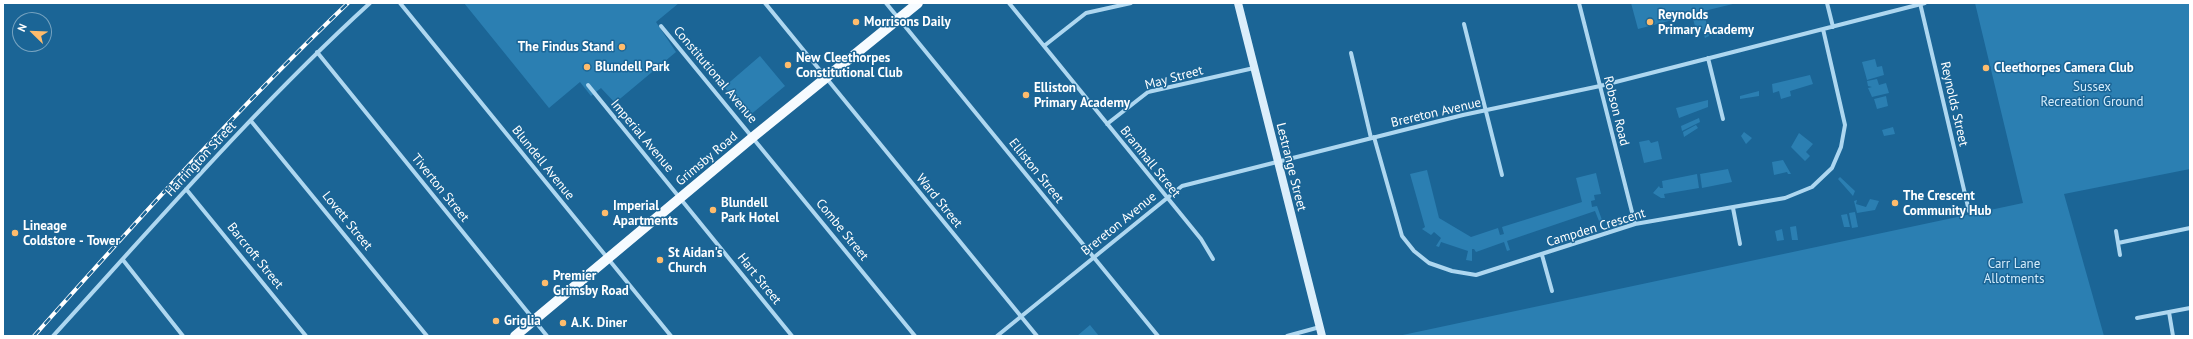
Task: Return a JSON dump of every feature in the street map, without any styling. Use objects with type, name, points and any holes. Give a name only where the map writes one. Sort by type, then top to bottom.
[{"type":"main road","name":"Grimsby Road","points":[[515,336],[753,137],[918,3]]},
{"type":"street","name":"Harrington Street","points":[[53,336],[186,189],[251,120],[317,52],[370,3]]},
{"type":"street","name":"Blundell Avenue","points":[[400,3],[670,336]]},
{"type":"street","name":"Ward Street","points":[[765,3],[1037,336]]},
{"type":"street","name":"Elliston Street","points":[[886,3],[1158,336]]},
{"type":"street","name":"Bramhall Street","points":[[1009,3],[1166,198],[1201,239],[1213,260]]},
{"type":"street","points":[[1044,46],[1086,14],[1131,3]]},
{"type":"street","name":"Lestrange Street","points":[[1238,3],[1322,336]]},
{"type":"street","name":"Robson Road","points":[[1579,3],[1635,224]]},
{"type":"street","points":[[1827,3],[1833,27]]},
{"type":"street","name":"Brereton Avenue","points":[[997,336],[1182,186],[1372,138],[1600,86],[1922,3]]},
{"type":"street","name":"Reynolds Street","points":[[1922,3],[1969,211]]},
{"type":"street","points":[[1464,24],[1502,175]]},
{"type":"street","name":"Constitutional Avenue","points":[[661,26],[753,137]]},
{"type":"street","name":"Campden Crescent","points":[[1351,53],[1372,138],[1402,236],[1414,251],[1429,263],[1452,271],[1476,274],[1542,255],[1635,224],[1785,198],[1812,187],[1832,168],[1841,148],[1845,125],[1823,29]]},
{"type":"street","name":"Tiverton Street","points":[[317,52],[547,336]]},
{"type":"street","points":[[1708,58],[1723,119]]},
{"type":"street","name":"May Street","points":[[1107,124],[1148,92],[1254,68]]},
{"type":"street","name":"Imperial Avenue","points":[[588,85],[680,198]]},
{"type":"street","name":"Lovett Street","points":[[251,120],[427,336]]},
{"type":"street","name":"Combe Street","points":[[753,137],[915,336]]},
{"type":"street","name":"Barcroft Street","points":[[186,189],[306,336]]},
{"type":"street","name":"Hart Street","points":[[680,198],[792,336]]},
{"type":"street","points":[[1733,208],[1740,244]]},
{"type":"street","points":[[2118,243],[2190,228]]},
{"type":"street","points":[[2116,231],[2120,255]]},
{"type":"street","points":[[1542,255],[1552,291]]},
{"type":"street","points":[[123,260],[183,336]]},
{"type":"street","points":[[2136,318],[2190,308]]},
{"type":"street","points":[[2169,312],[2173,336]]},
{"type":"street","points":[[1287,336],[1320,327]]},
{"type":"green space","name":"Blundell Park","points":[[464,3],[679,3],[656,22],[676,52],[615,103],[601,88],[591,96],[580,82],[549,108]]},
{"type":"green space","name":"Reynolds Primary Academy","points":[[1631,3],[1737,3],[1704,11],[1709,36],[1705,38],[1702,29],[1696,30],[1692,15],[1638,29]]},
{"type":"green space","points":[[1975,3],[2190,3],[2190,169],[2064,194],[2104,336],[1398,336],[2023,203]]},
{"type":"green space","points":[[760,56],[785,86],[749,116],[724,87]]},
{"type":"green space","points":[[1875,59],[1877,67],[1882,66],[1884,75],[1867,80],[1862,62]]},
{"type":"green space","points":[[1810,75],[1813,84],[1790,91],[1791,96],[1781,99],[1779,91],[1773,93],[1772,84]]},
{"type":"green space","points":[[1877,79],[1879,85],[1886,83],[1889,93],[1872,97],[1868,88],[1872,87],[1868,86],[1867,81]]},
{"type":"green space","points":[[1759,91],[1759,96],[1740,99],[1740,96]]},
{"type":"green space","points":[[1886,96],[1888,106],[1877,109],[1874,99]]},
{"type":"green space","points":[[1708,100],[1708,107],[1679,118],[1676,108]]},
{"type":"green space","points":[[1699,118],[1700,122],[1682,131],[1681,126]]},
{"type":"green space","points":[[1696,125],[1698,128],[1684,137],[1683,132]]},
{"type":"green space","points":[[1893,127],[1895,134],[1884,136],[1882,130]]},
{"type":"green space","points":[[1744,132],[1752,138],[1746,144],[1741,136]]},
{"type":"green space","points":[[1799,133],[1813,144],[1806,152],[1810,156],[1805,161],[1791,147]]},
{"type":"green space","points":[[1649,140],[1651,143],[1658,141],[1662,159],[1644,163],[1639,142]]},
{"type":"green space","points":[[1783,160],[1791,174],[1788,174],[1787,172],[1774,175],[1772,162]]},
{"type":"green space","points":[[1728,169],[1732,182],[1702,188],[1700,174]]},
{"type":"green space","points":[[1427,170],[1439,218],[1471,237],[1498,228],[1500,235],[1504,234],[1502,227],[1582,202],[1576,178],[1596,173],[1601,194],[1594,195],[1595,200],[1591,201],[1592,207],[1597,206],[1602,220],[1599,221],[1595,211],[1507,241],[1510,250],[1507,251],[1504,242],[1476,252],[1472,249],[1472,261],[1466,260],[1468,251],[1441,242],[1439,247],[1436,246],[1441,238],[1434,232],[1431,235],[1422,229],[1425,227],[1410,174]]},
{"type":"green space","points":[[1697,174],[1699,188],[1664,194],[1665,198],[1661,198],[1653,193],[1659,186],[1660,188],[1663,188],[1662,181]]},
{"type":"green space","points":[[1840,177],[1855,191],[1853,196],[1838,179]]},
{"type":"green space","points":[[1870,199],[1879,201],[1875,210],[1857,213],[1854,201],[1857,200],[1856,204],[1866,207]]},
{"type":"green space","points":[[1855,212],[1858,227],[1852,228],[1849,213]]},
{"type":"green space","points":[[1847,214],[1850,227],[1844,227],[1841,215]]},
{"type":"green space","points":[[1796,226],[1798,240],[1792,240],[1790,227]]},
{"type":"green space","points":[[1782,229],[1784,240],[1777,241],[1775,231]]},
{"type":"green space","points":[[1090,325],[1099,336],[1077,336]]},
{"type":"railway","points":[[34,336],[149,208],[227,125],[348,3]]},
{"type":"place","name":"Morrisons Daily","points":[[856,22]]},
{"type":"place","name":"Reynolds Primary Academy","points":[[1650,22]]},
{"type":"place","name":"The Findus Stand","points":[[622,47]]},
{"type":"place","name":"New Cleethorpes Constitutional Club","points":[[788,65]]},
{"type":"place","name":"Blundell Park","points":[[587,67]]},
{"type":"place","name":"Cleethorpes Camera Club","points":[[1986,68]]},
{"type":"place","name":"Elliston Primary Academy","points":[[1026,95]]},
{"type":"place","name":"The Crescent Community Hub","points":[[1895,203]]},
{"type":"place","name":"Blundell Park Hotel","points":[[713,210]]},
{"type":"place","name":"Imperial Apartments","points":[[605,213]]},
{"type":"place","name":"Lineage Coldstore - Tower","points":[[15,233]]},
{"type":"place","name":"St Aidan's Church","points":[[660,260]]},
{"type":"place","name":"Premier Grimsby Road","points":[[545,283]]},
{"type":"place","name":"Griglia","points":[[496,321]]},
{"type":"place","name":"A.K. Diner","points":[[563,323]]},
{"type":"park label","name":"Sussex Recreation Ground","points":[[2092,94]]},
{"type":"park label","name":"Carr Lane Allotments","points":[[2014,272]]}]
